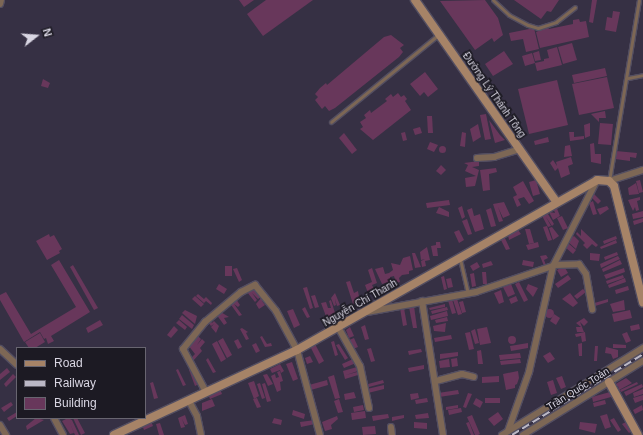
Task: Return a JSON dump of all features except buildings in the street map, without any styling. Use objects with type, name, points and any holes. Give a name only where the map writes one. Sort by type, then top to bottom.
[{"type":"main road","name":"Đường Lý Thánh Tông","points":[[416,0],[556,201]]},
{"type":"main road","points":[[597,180],[609,181],[617,194],[643,302]]},
{"type":"main road","name":"Nguyễn Chí Thanh","points":[[115,435],[298,350],[556,201],[597,180]]},
{"type":"main road","points":[[609,382],[637,435]]},
{"type":"street","points":[[0,4],[1,0]]},
{"type":"street","points":[[477,158],[494,157],[520,149]]},
{"type":"street","points":[[609,181],[643,170]]},
{"type":"street","points":[[505,433],[530,372],[554,266],[597,180]]},
{"type":"street","points":[[364,313],[468,293],[507,284],[554,266],[579,264],[586,274],[592,309]]},
{"type":"street","points":[[206,392],[183,349],[205,322],[241,292],[255,285],[276,311],[298,350],[320,435]]},
{"type":"street","points":[[422,302],[444,435]]},
{"type":"street","points":[[338,327],[360,366],[369,408]]},
{"type":"street","points":[[505,433],[643,348]]},
{"type":"street","points":[[0,349],[16,364]]},
{"type":"street","name":"Trần Quốc Toản","points":[[523,435],[643,361]]},
{"type":"street","points":[[436,381],[462,374],[474,377]]},
{"type":"street","points":[[189,401],[197,416],[200,435]]},
{"type":"street","points":[[54,419],[62,435]]},
{"type":"street","points":[[1,427],[6,435]]},
{"type":"street","points":[[391,427],[392,435]]},
{"type":"lane","points":[[493,0],[509,15],[538,28],[556,22],[575,7]]},
{"type":"lane","points":[[609,181],[641,1]]},
{"type":"lane","points":[[331,122],[439,35]]},
{"type":"lane","points":[[628,78],[643,75]]},
{"type":"lane","points":[[460,257],[468,293]]},
{"type":"railway","points":[[512,435],[643,354]]}]
